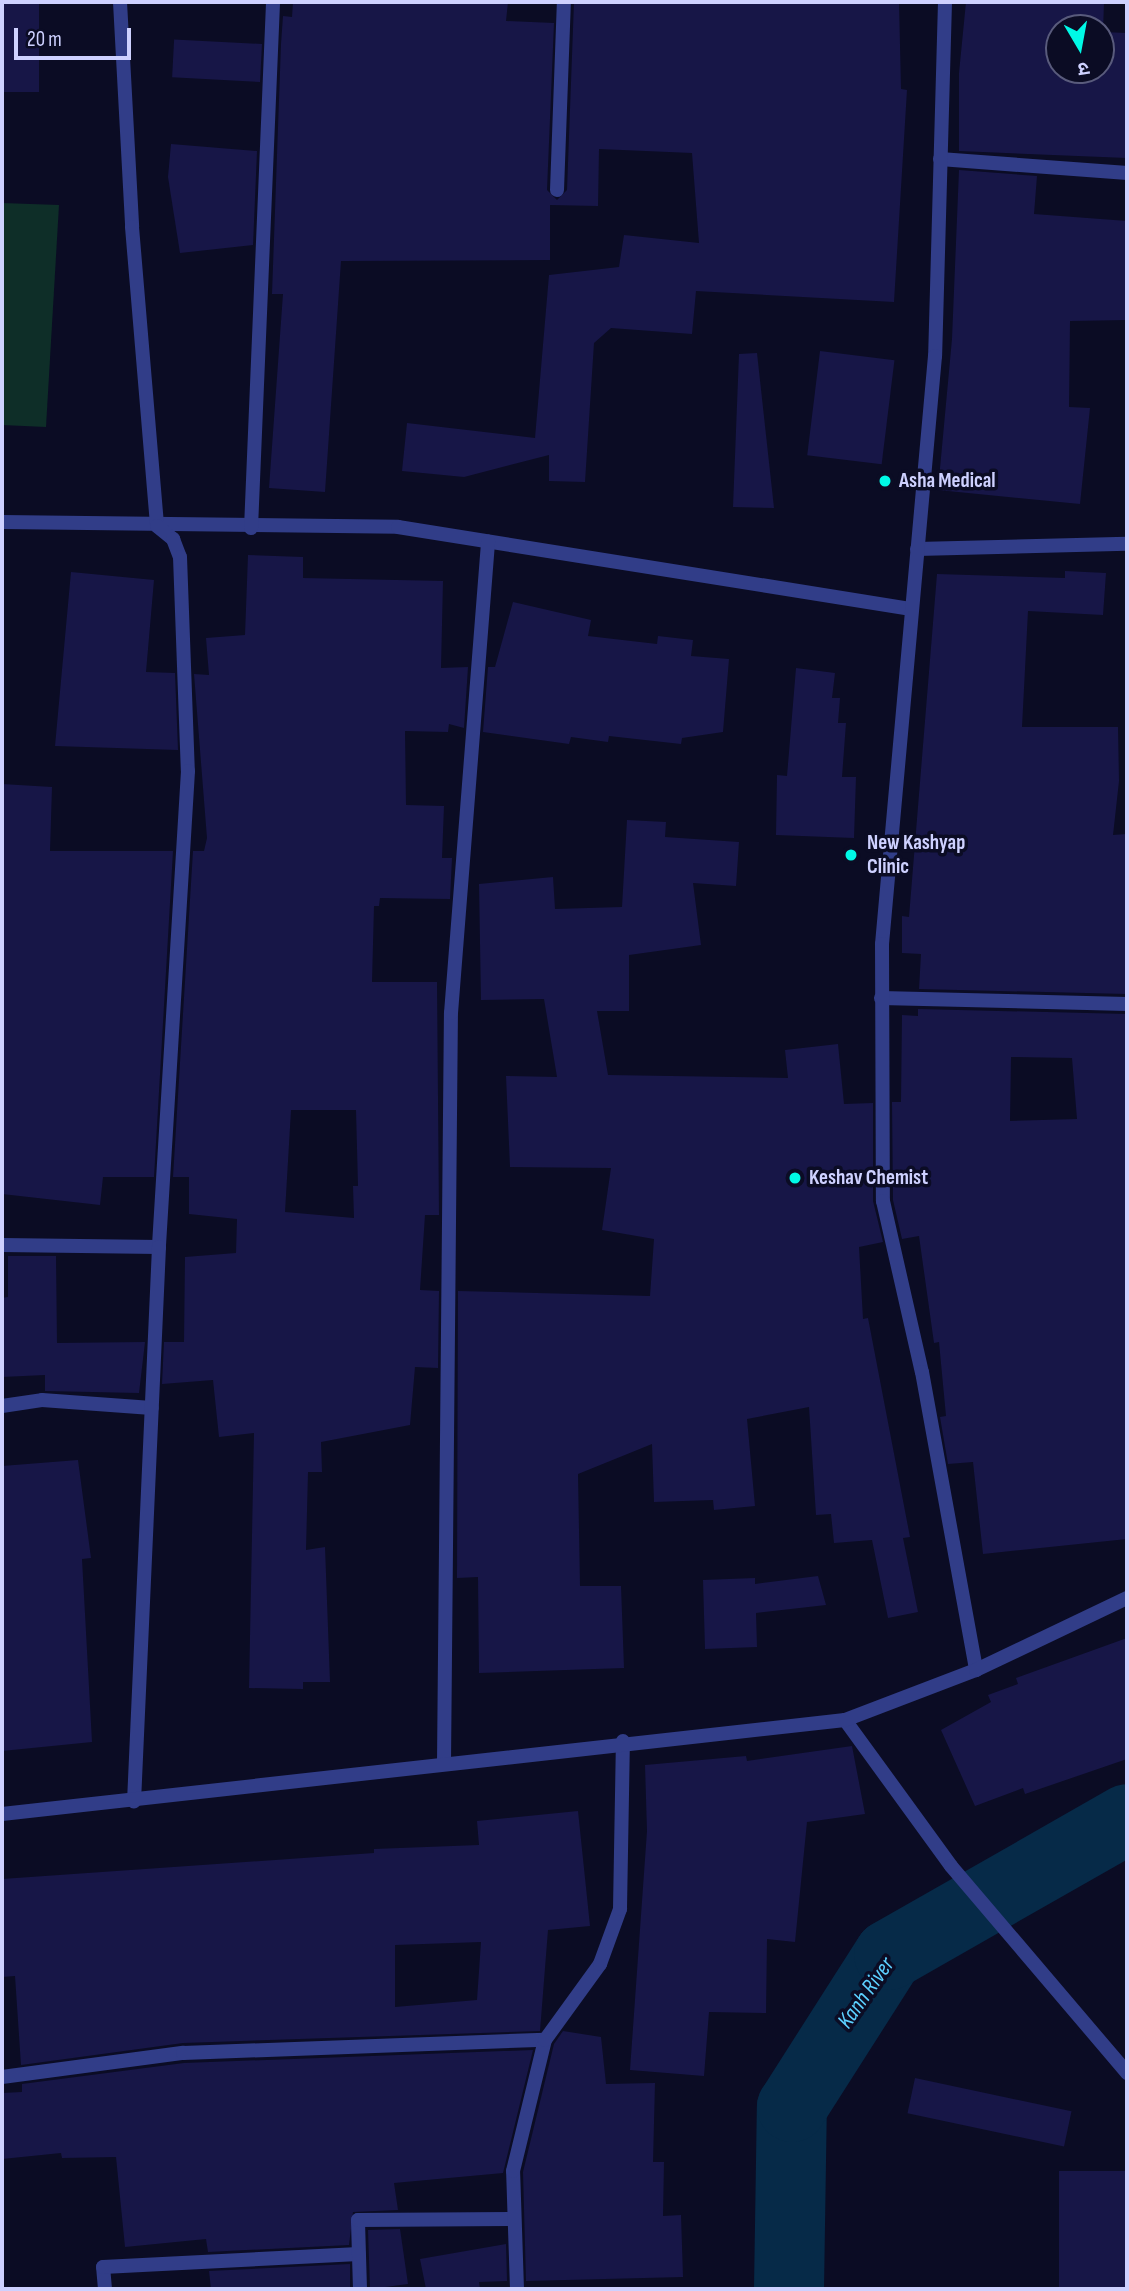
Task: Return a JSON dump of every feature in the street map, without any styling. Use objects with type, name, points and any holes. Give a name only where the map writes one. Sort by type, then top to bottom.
[{"type":"street","points":[[120,2],[132,227],[157,526],[173,539],[180,557],[188,771],[159,1247],[134,1801]]},
{"type":"street","points":[[251,528],[273,2]]},
{"type":"street","points":[[557,190],[564,2]]},
{"type":"street","points":[[945,2],[935,356],[882,944],[883,1201],[922,1372],[976,1670]]},
{"type":"street","points":[[940,159],[1127,173]]},
{"type":"street","points":[[2,522],[251,528],[398,527],[911,609]]},
{"type":"street","points":[[444,1763],[451,1013],[488,541]]},
{"type":"street","points":[[917,549],[1127,544]]},
{"type":"street","points":[[881,998],[1127,1004]]},
{"type":"street","points":[[2,1244],[159,1247]]},
{"type":"street","points":[[2,1406],[42,1401],[152,1408]]},
{"type":"street","points":[[2,1814],[134,1801],[623,1741],[845,1720],[976,1670],[1127,1598]]},
{"type":"street","points":[[845,1720],[951,1866],[1127,2073]]},
{"type":"street","points":[[517,2289],[513,2171],[545,2040],[600,1964],[620,1909],[623,1741]]},
{"type":"street","points":[[2,2077],[183,2053],[545,2040]]},
{"type":"street","points":[[360,2289],[358,2220],[514,2219]]},
{"type":"street","points":[[105,2289],[103,2267],[359,2254]]},
{"type":"green space","points":[[2,203],[59,205],[46,427],[2,425]]},
{"type":"building","points":[[2,2],[39,2],[39,92],[2,92]]},
{"type":"building","points":[[293,2],[508,2],[506,21],[554,23],[547,190],[557,200],[567,190],[574,2],[899,2],[901,89],[907,90],[894,302],[696,291],[692,334],[611,328],[594,343],[585,482],[549,481],[549,455],[464,477],[402,471],[407,423],[535,438],[549,275],[619,267],[624,235],[699,243],[692,153],[599,149],[598,206],[550,205],[550,260],[341,261],[325,492],[269,488],[283,294],[272,294],[281,44],[283,16],[292,17]]},
{"type":"building","points":[[966,2],[1104,2],[1104,14],[1045,14],[1045,84],[1115,84],[1115,32],[1127,33],[1127,158],[959,151],[959,73]]},
{"type":"building","points":[[174,39],[262,44],[260,82],[172,77]]},
{"type":"building","points":[[171,144],[257,151],[253,245],[180,253],[168,177]]},
{"type":"building","points":[[959,170],[1037,176],[1034,214],[1127,221],[1127,320],[1070,321],[1069,407],[1090,408],[1080,504],[938,490],[952,339]]},
{"type":"building","points":[[820,351],[894,360],[882,464],[807,455]]},
{"type":"building","points":[[757,353],[774,508],[733,507],[739,354]]},
{"type":"building","points":[[248,555],[303,557],[303,578],[443,581],[441,668],[468,667],[464,728],[449,724],[448,732],[405,731],[406,805],[444,806],[442,858],[452,858],[450,899],[380,898],[379,906],[374,906],[372,982],[437,982],[439,1215],[425,1215],[420,1290],[439,1291],[438,1368],[415,1367],[410,1425],[321,1442],[322,1472],[308,1472],[306,1550],[325,1547],[330,1682],[303,1682],[303,1689],[249,1688],[254,1433],[219,1437],[213,1380],[162,1384],[164,1342],[184,1342],[185,1257],[236,1253],[237,1219],[189,1214],[189,1177],[173,1177],[193,851],[204,851],[207,838],[194,674],[209,675],[206,638],[245,635]],"holes":[[[291,1110],[356,1110],[358,1186],[353,1186],[354,1218],[285,1212]]]},
{"type":"building","points":[[1065,571],[1106,573],[1103,615],[1028,611],[1022,727],[1118,727],[1119,781],[1113,835],[1127,834],[1127,994],[919,989],[921,954],[902,953],[902,916],[909,917],[937,574],[1065,578]]},
{"type":"building","points":[[71,572],[154,580],[146,672],[175,673],[178,750],[55,746]]},
{"type":"building","points":[[513,602],[591,620],[588,636],[657,644],[658,636],[693,640],[691,656],[729,659],[723,732],[682,738],[681,744],[609,736],[608,742],[571,737],[569,744],[483,732],[488,667],[495,667]]},
{"type":"building","points":[[796,668],[835,673],[832,698],[840,698],[838,723],[846,723],[842,777],[856,777],[854,838],[776,835],[777,775],[787,776]]},
{"type":"building","points":[[2,784],[52,787],[50,851],[173,851],[154,1177],[103,1177],[100,1205],[2,1194]]},
{"type":"building","points":[[627,820],[666,822],[665,837],[739,842],[736,886],[693,883],[701,945],[629,955],[629,1011],[597,1011],[608,1075],[788,1078],[785,1050],[838,1044],[844,1104],[873,1103],[873,1201],[883,1242],[859,1247],[863,1319],[868,1318],[910,1537],[903,1538],[918,1612],[888,1618],[872,1540],[834,1543],[831,1514],[816,1515],[809,1407],[747,1419],[755,1506],[714,1510],[713,1500],[654,1502],[652,1444],[578,1474],[580,1586],[621,1586],[624,1668],[479,1673],[478,1577],[457,1578],[458,1291],[650,1296],[654,1239],[602,1230],[611,1168],[510,1167],[506,1076],[557,1077],[544,999],[481,1000],[479,884],[553,877],[555,909],[622,907]]},
{"type":"building","points":[[918,1009],[1127,1014],[1127,1539],[983,1554],[973,1462],[948,1464],[940,1417],[946,1416],[939,1342],[934,1343],[919,1236],[902,1239],[893,1200],[892,1102],[901,1102],[902,1015],[918,1016]],"holes":[[[1011,1057],[1072,1058],[1077,1119],[1010,1121]]]},
{"type":"building","points":[[8,1256],[56,1256],[57,1343],[145,1342],[139,1393],[45,1391],[45,1375],[2,1377],[2,1298],[8,1297]]},
{"type":"building","points":[[78,1460],[91,1558],[82,1559],[92,1742],[2,1751],[2,1466]]},
{"type":"building","points":[[818,1576],[826,1605],[756,1613],[757,1647],[705,1649],[703,1580],[755,1578],[755,1584]]},
{"type":"building","points":[[1127,1638],[1127,1759],[1025,1794],[1023,1788],[975,1806],[941,1730],[991,1702],[988,1695],[1018,1684],[1016,1678]]},
{"type":"building","points":[[852,1746],[865,1814],[807,1822],[795,1942],[767,1939],[766,2013],[709,2012],[704,2076],[630,2070],[647,1831],[645,1765],[746,1756],[747,1761]]},
{"type":"building","points":[[578,1811],[590,1926],[548,1930],[540,2031],[183,2043],[21,2065],[15,1976],[2,1977],[2,1879],[374,1853],[374,1849],[479,1845],[477,1821]],"holes":[[[481,1942],[477,2000],[395,2007],[395,1945]]]},
{"type":"building","points":[[563,2031],[601,2037],[606,2084],[655,2083],[653,2162],[664,2162],[663,2216],[681,2215],[683,2277],[526,2281],[523,2172],[554,2044]]},
{"type":"building","points":[[533,2050],[503,2173],[394,2183],[398,2210],[353,2212],[349,2245],[208,2252],[206,2239],[125,2247],[116,2157],[62,2158],[61,2153],[2,2159],[2,2093],[22,2092],[22,2084],[184,2063]]},
{"type":"building","points":[[915,2078],[1072,2111],[1064,2146],[908,2113]]},
{"type":"building","points":[[1059,2171],[1127,2171],[1127,2289],[1059,2289]]},
{"type":"building","points":[[400,2229],[408,2284],[370,2289],[368,2230]]},
{"type":"building","points":[[506,2244],[507,2281],[479,2282],[480,2289],[426,2289],[420,2259]]},
{"type":"building","points":[[350,2264],[350,2289],[211,2289],[209,2271]]},
{"type":"waterway","name":"Kanh River","points":[[789,2289],[792,2107],[889,1955],[1127,1819]]},
{"type":"place","name":"Asha Medical","points":[[885,481]]},
{"type":"place","name":"New Kashyap Clinic","points":[[851,855]]},
{"type":"place","name":"Keshav Chemist","points":[[795,1178]]}]
